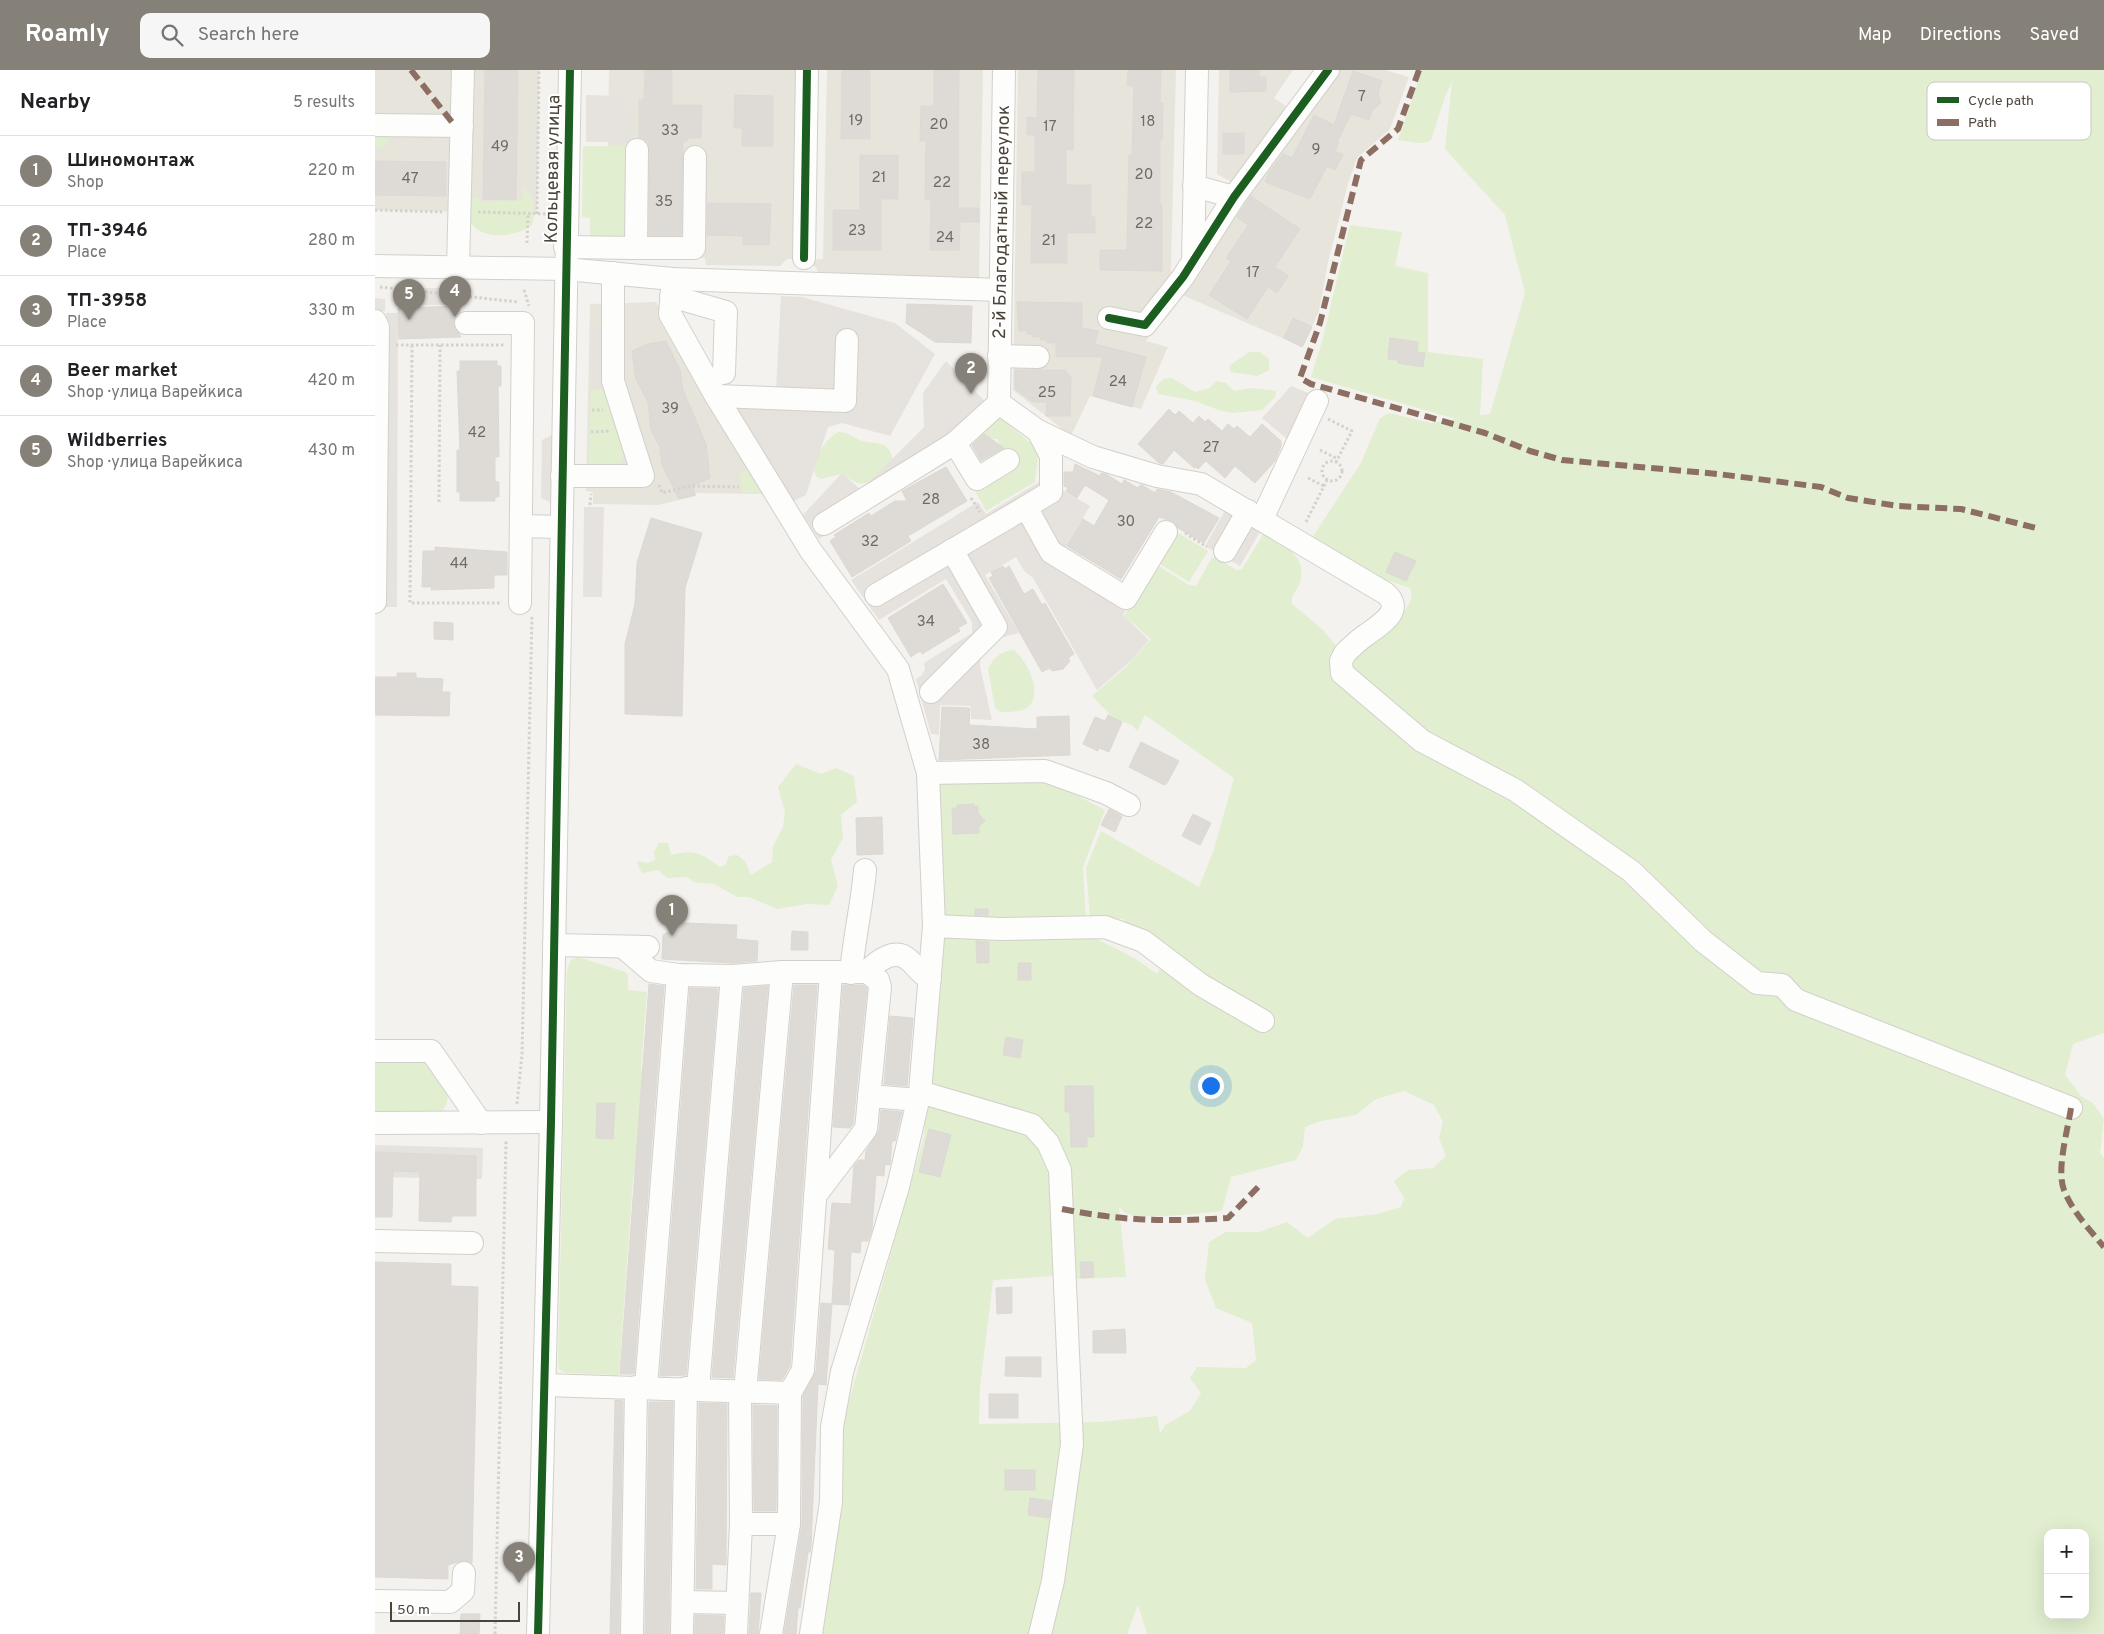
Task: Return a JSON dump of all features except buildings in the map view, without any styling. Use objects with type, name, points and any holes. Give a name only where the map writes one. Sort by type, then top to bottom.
[{"type":"street","points":[[459,267],[463,70]]},
{"type":"street","name":"Кольцевая улица","points":[[538,1634],[551,1122],[565,247],[570,70]]},
{"type":"street","points":[[804,258],[807,70]]},
{"type":"street","name":"2-й Благодатный переулок","points":[[999,403],[1004,70]]},
{"type":"street","points":[[1193,261],[1197,70]]},
{"type":"street","points":[[1109,318],[1145,325],[1193,261],[1234,197],[1328,70]]},
{"type":"street","points":[[375,125],[462,126]]},
{"type":"street","points":[[636,248],[637,150]]},
{"type":"street","points":[[565,247],[695,248],[695,157]]},
{"type":"street","points":[[1194,186],[1234,197]]},
{"type":"street","points":[[375,266],[565,269],[613,273],[672,288],[726,312],[724,373]]},
{"type":"street","points":[[562,476],[643,476],[613,381],[613,273]]},
{"type":"street","points":[[672,288],[1000,290]]},
{"type":"street","points":[[672,288],[670,314],[716,396],[811,552],[899,669],[927,773],[934,926],[919,1096],[898,1187],[842,1372],[831,1427],[831,1502],[811,1634]]},
{"type":"street","points":[[375,321],[378,327],[378,344],[375,602]]},
{"type":"street","points":[[466,323],[523,324],[519,607]]},
{"type":"street","points":[[716,396],[845,400],[847,340]]},
{"type":"street","points":[[999,356],[1038,357]]},
{"type":"street","points":[[824,524],[955,443],[999,403],[1038,431],[1093,456],[1157,476],[1201,484],[1389,596],[1393,609],[1389,618],[1345,653],[1341,668],[1342,673],[1422,741],[1515,790],[1631,871],[1703,942],[1757,983],[1782,985],[1796,1000],[2071,1108]]},
{"type":"street","points":[[1225,551],[1255,515],[1320,409]]},
{"type":"street","points":[[876,595],[1051,492],[1051,456],[1038,431]]},
{"type":"street","points":[[955,443],[977,479],[1008,460]]},
{"type":"street","points":[[1026,507],[1051,552],[1126,598],[1166,532]]},
{"type":"street","points":[[521,526],[561,527]]},
{"type":"street","points":[[931,692],[996,627],[952,550]]},
{"type":"street","points":[[927,773],[1045,772],[1106,793],[1129,805]]},
{"type":"street","points":[[771,1634],[789,1524],[790,1393],[803,1370],[815,1196],[854,939],[862,911],[865,870]]},
{"type":"street","points":[[934,926],[1001,929],[1105,927],[1143,941],[1201,985],[1263,1021]]},
{"type":"street","points":[[554,945],[649,947]]},
{"type":"street","points":[[623,947],[651,971],[678,975],[732,976],[782,972],[850,973],[878,980],[880,987],[866,1129],[815,1196]]},
{"type":"street","points":[[850,973],[895,955],[907,958],[923,975],[930,979]]},
{"type":"street","points":[[735,1634],[741,1524],[742,1392],[782,972]]},
{"type":"street","points":[[631,1634],[641,1387],[678,975]]},
{"type":"street","points":[[683,1634],[692,1389],[732,976]]},
{"type":"street","points":[[375,1051],[431,1051],[481,1123]]},
{"type":"street","points":[[869,1096],[919,1096],[1032,1125],[1048,1143],[1060,1170],[1062,1262],[1072,1444],[1053,1581],[1039,1634]]},
{"type":"street","points":[[375,1124],[551,1122]]},
{"type":"street","points":[[375,1241],[472,1243]]},
{"type":"street","points":[[545,1385],[790,1393]]},
{"type":"street","points":[[741,1524],[789,1524]]},
{"type":"street","points":[[375,1601],[450,1602],[463,1591],[464,1573]]},
{"type":"street","points":[[683,1602],[737,1603]]},
{"type":"path","points":[[537,214],[539,70]]},
{"type":"path","points":[[527,244],[528,214]]},
{"type":"path","points":[[375,287],[529,304],[524,290]]},
{"type":"path","points":[[495,1634],[511,1122],[522,1055],[519,607],[410,603],[412,345],[510,347]]},
{"type":"path","points":[[439,502],[440,345]]},
{"type":"path","points":[[1320,409],[1352,431],[1337,460]]},
{"type":"path","points":[[591,432],[610,431]]},
{"type":"path","points":[[1320,450],[1337,460],[1342,468],[1342,475],[1334,481],[1327,480],[1322,476],[1323,466],[1329,461],[1337,460]]},
{"type":"path","points":[[591,476],[591,505]]},
{"type":"path","points":[[1308,478],[1324,486]]},
{"type":"path","points":[[1306,522],[1327,480]]},
{"type":"path","points":[[659,484],[662,493],[690,486],[739,487]]},
{"type":"path","points":[[1166,532],[1170,525],[1222,555],[1225,551]]},
{"type":"shaded area","points":[[375,70],[539,70],[537,214],[375,210]]},
{"type":"shaded area","points":[[609,70],[796,70],[793,259],[787,259],[780,266],[706,265],[705,258],[631,256],[630,260],[606,259]]},
{"type":"shaded area","points":[[827,70],[983,70],[979,280],[819,273],[811,260],[823,259]]},
{"type":"shaded area","points":[[1018,70],[1176,70],[1170,305],[1146,341],[1168,347],[1141,409],[1090,396],[1071,436],[1013,390]]},
{"type":"shaded area","points":[[1219,70],[1293,70],[1274,98],[1289,108],[1235,184],[1217,174]]},
{"type":"shaded area","points":[[1339,70],[1385,70],[1409,77],[1390,129],[1357,158],[1348,184],[1328,262],[1319,311],[1303,347],[1182,295],[1308,107]]},
{"type":"shaded area","points":[[586,95],[623,96],[623,113],[631,113],[630,142],[586,142]]},
{"type":"shaded area","points":[[399,288],[462,288],[462,305],[399,305]]},
{"type":"shaded area","points":[[781,296],[802,297],[895,323],[935,354],[890,436],[842,423],[828,427],[806,495],[792,502],[733,406],[776,390]]},
{"type":"shaded area","points":[[375,298],[385,299],[385,311],[375,311]]},
{"type":"shaded area","points":[[656,302],[722,425],[770,494],[696,493],[696,496],[658,505],[593,504],[593,492],[586,491],[590,304]]},
{"type":"shaded area","points":[[386,313],[398,313],[397,607],[383,607]]},
{"type":"shaded area","points":[[592,328],[605,328],[603,388],[591,387]]},
{"type":"shaded area","points":[[946,361],[997,414],[870,508],[819,539],[803,515],[842,473],[861,490],[924,427],[923,393]]},
{"type":"shaded area","points":[[1291,386],[1316,396],[1293,444],[1262,418]]},
{"type":"shaded area","points":[[556,433],[554,504],[541,498],[542,440]]},
{"type":"shaded area","points":[[1042,478],[1090,506],[1066,547],[1081,556],[1080,558],[1136,593],[1123,615],[1149,640],[1131,661],[1097,690],[1033,578],[1025,572],[1016,557],[985,575],[1019,633],[992,640],[981,649],[980,666],[992,720],[971,719],[971,706],[940,705],[939,735],[931,734],[916,679],[922,675],[925,669],[924,663],[972,633],[972,622],[946,579],[879,620],[851,580],[978,502],[986,514],[1037,483]]},
{"type":"shaded area","points":[[584,507],[604,507],[602,597],[583,597]]},
{"type":"shaded area","points":[[1226,509],[1261,530],[1240,566],[1205,546]]},
{"type":"shaded area","points":[[375,1145],[483,1148],[482,1179],[375,1177]]},
{"type":"green space","points":[[1422,70],[2104,70],[2104,1033],[2073,1044],[2065,1075],[2081,1096],[2093,1103],[2104,1119],[2100,1153],[2104,1158],[2104,1634],[1147,1634],[1138,1605],[1127,1634],[819,1634],[837,1540],[842,1426],[924,1137],[928,1077],[934,781],[1049,781],[1105,810],[1083,867],[1086,921],[1091,936],[1136,959],[1157,974],[1169,955],[1128,927],[1123,919],[1090,918],[1086,868],[1101,831],[1199,887],[1214,849],[1234,778],[1145,715],[1137,731],[1132,725],[1113,718],[1092,696],[1127,666],[1151,639],[1124,616],[1155,564],[1189,585],[1196,586],[1211,559],[1215,557],[1237,570],[1242,569],[1264,533],[1292,552],[1300,565],[1302,573],[1300,583],[1293,596],[1292,604],[1323,630],[1338,648],[1386,625],[1398,617],[1406,608],[1411,598],[1410,588],[1377,577],[1312,538],[1361,463],[1380,418],[1389,413],[1431,423],[1456,419],[1311,377],[1323,338],[1350,225],[1402,232],[1395,266],[1428,273],[1428,352],[1483,359],[1480,415],[1490,414],[1525,293],[1505,215],[1445,149],[1452,81],[1431,140],[1420,143],[1398,140]],"holes":[[[1404,1091],[1434,1105],[1443,1122],[1439,1138],[1446,1156],[1433,1168],[1408,1170],[1394,1181],[1404,1198],[1401,1207],[1378,1214],[1335,1219],[1308,1238],[1287,1222],[1259,1232],[1226,1232],[1209,1242],[1205,1280],[1216,1308],[1252,1323],[1256,1360],[1246,1368],[1197,1367],[1190,1378],[1201,1393],[1190,1411],[1165,1425],[1160,1434],[1157,1416],[1100,1422],[979,1424],[980,1387],[993,1280],[1055,1276],[1079,1279],[1126,1277],[1119,1207],[1124,1212],[1136,1216],[1175,1216],[1222,1211],[1231,1177],[1296,1160],[1303,1146],[1305,1127],[1321,1121],[1356,1115],[1376,1099]]]},
{"type":"green space","points":[[375,113],[381,117],[391,133],[386,146],[375,149]]},
{"type":"green space","points":[[583,146],[631,146],[630,192],[624,193],[624,205],[631,205],[629,239],[590,239],[590,218],[582,217]]},
{"type":"green space","points":[[523,188],[530,194],[532,199],[534,215],[532,225],[511,234],[499,235],[488,234],[478,230],[471,223],[469,213],[472,199],[477,196],[482,202],[523,199]]},
{"type":"green space","points":[[1249,352],[1260,352],[1269,359],[1269,370],[1257,376],[1231,372],[1229,366]]},
{"type":"green space","points":[[1172,378],[1195,392],[1210,388],[1216,381],[1226,383],[1234,391],[1252,388],[1276,391],[1276,396],[1262,410],[1233,413],[1221,411],[1195,401],[1158,394],[1156,387],[1163,379]]},
{"type":"green space","points":[[591,390],[604,390],[623,452],[622,461],[615,466],[588,466]]},
{"type":"green space","points":[[997,415],[1039,450],[1035,482],[986,511],[974,489],[1012,464],[997,439],[978,438],[974,433]]},
{"type":"green space","points":[[839,432],[887,447],[893,459],[873,480],[868,482],[858,483],[841,474],[821,479],[816,476],[814,471],[817,457],[829,439]]},
{"type":"green space","points":[[740,471],[749,471],[765,493],[742,492]]},
{"type":"green space","points":[[1175,531],[1208,551],[1189,582],[1157,562]]},
{"type":"green space","points":[[1014,650],[1024,662],[1032,677],[1034,686],[1033,701],[1026,709],[1001,712],[995,708],[988,669],[998,655]]},
{"type":"green space","points":[[796,764],[821,774],[836,768],[854,776],[857,802],[841,815],[843,838],[831,860],[838,886],[829,905],[807,904],[777,909],[749,897],[737,897],[714,884],[694,882],[687,877],[667,878],[658,870],[642,873],[636,861],[648,863],[655,860],[654,852],[659,843],[668,843],[671,855],[692,852],[702,855],[720,867],[726,864],[729,856],[737,855],[745,861],[751,875],[772,862],[773,846],[783,827],[785,812],[778,787]]},
{"type":"green space","points":[[578,957],[625,972],[628,975],[628,990],[647,992],[641,1068],[645,1086],[640,1154],[633,1178],[619,1375],[566,1373],[559,1369],[558,1364],[567,971],[571,960]]},
{"type":"green space","points":[[375,1061],[426,1062],[448,1094],[447,1103],[441,1113],[375,1115]]},
{"type":"marked path","points":[[411,70],[455,126]]},
{"type":"marked path","points":[[1419,70],[1398,129],[1361,160],[1320,323],[1300,378],[1311,384],[1485,433],[1530,451],[1562,460],[1718,474],[1821,487],[1848,498],[1898,506],[1961,509],[2040,529]]},
{"type":"marked path","points":[[2071,1108],[2063,1149],[2062,1182],[2067,1198],[2104,1247]]},
{"type":"marked path","points":[[1062,1209],[1145,1220],[1228,1218],[1261,1184]]},
{"type":"cycle path","points":[[538,1634],[551,1122],[570,70]]},
{"type":"cycle path","points":[[804,258],[807,70]]},
{"type":"cycle path","points":[[1109,318],[1145,325],[1183,277],[1234,197],[1328,70]]},
{"type":"place","name":"Beer market","points":[[455,317]]},
{"type":"place","name":"Wildberries","points":[[409,320]]},
{"type":"place","name":"ТП-3946","points":[[971,394]]},
{"type":"place","name":"Шиномонтаж","points":[[672,936]]},
{"type":"place","name":"ТП-3958","points":[[519,1583]]}]
